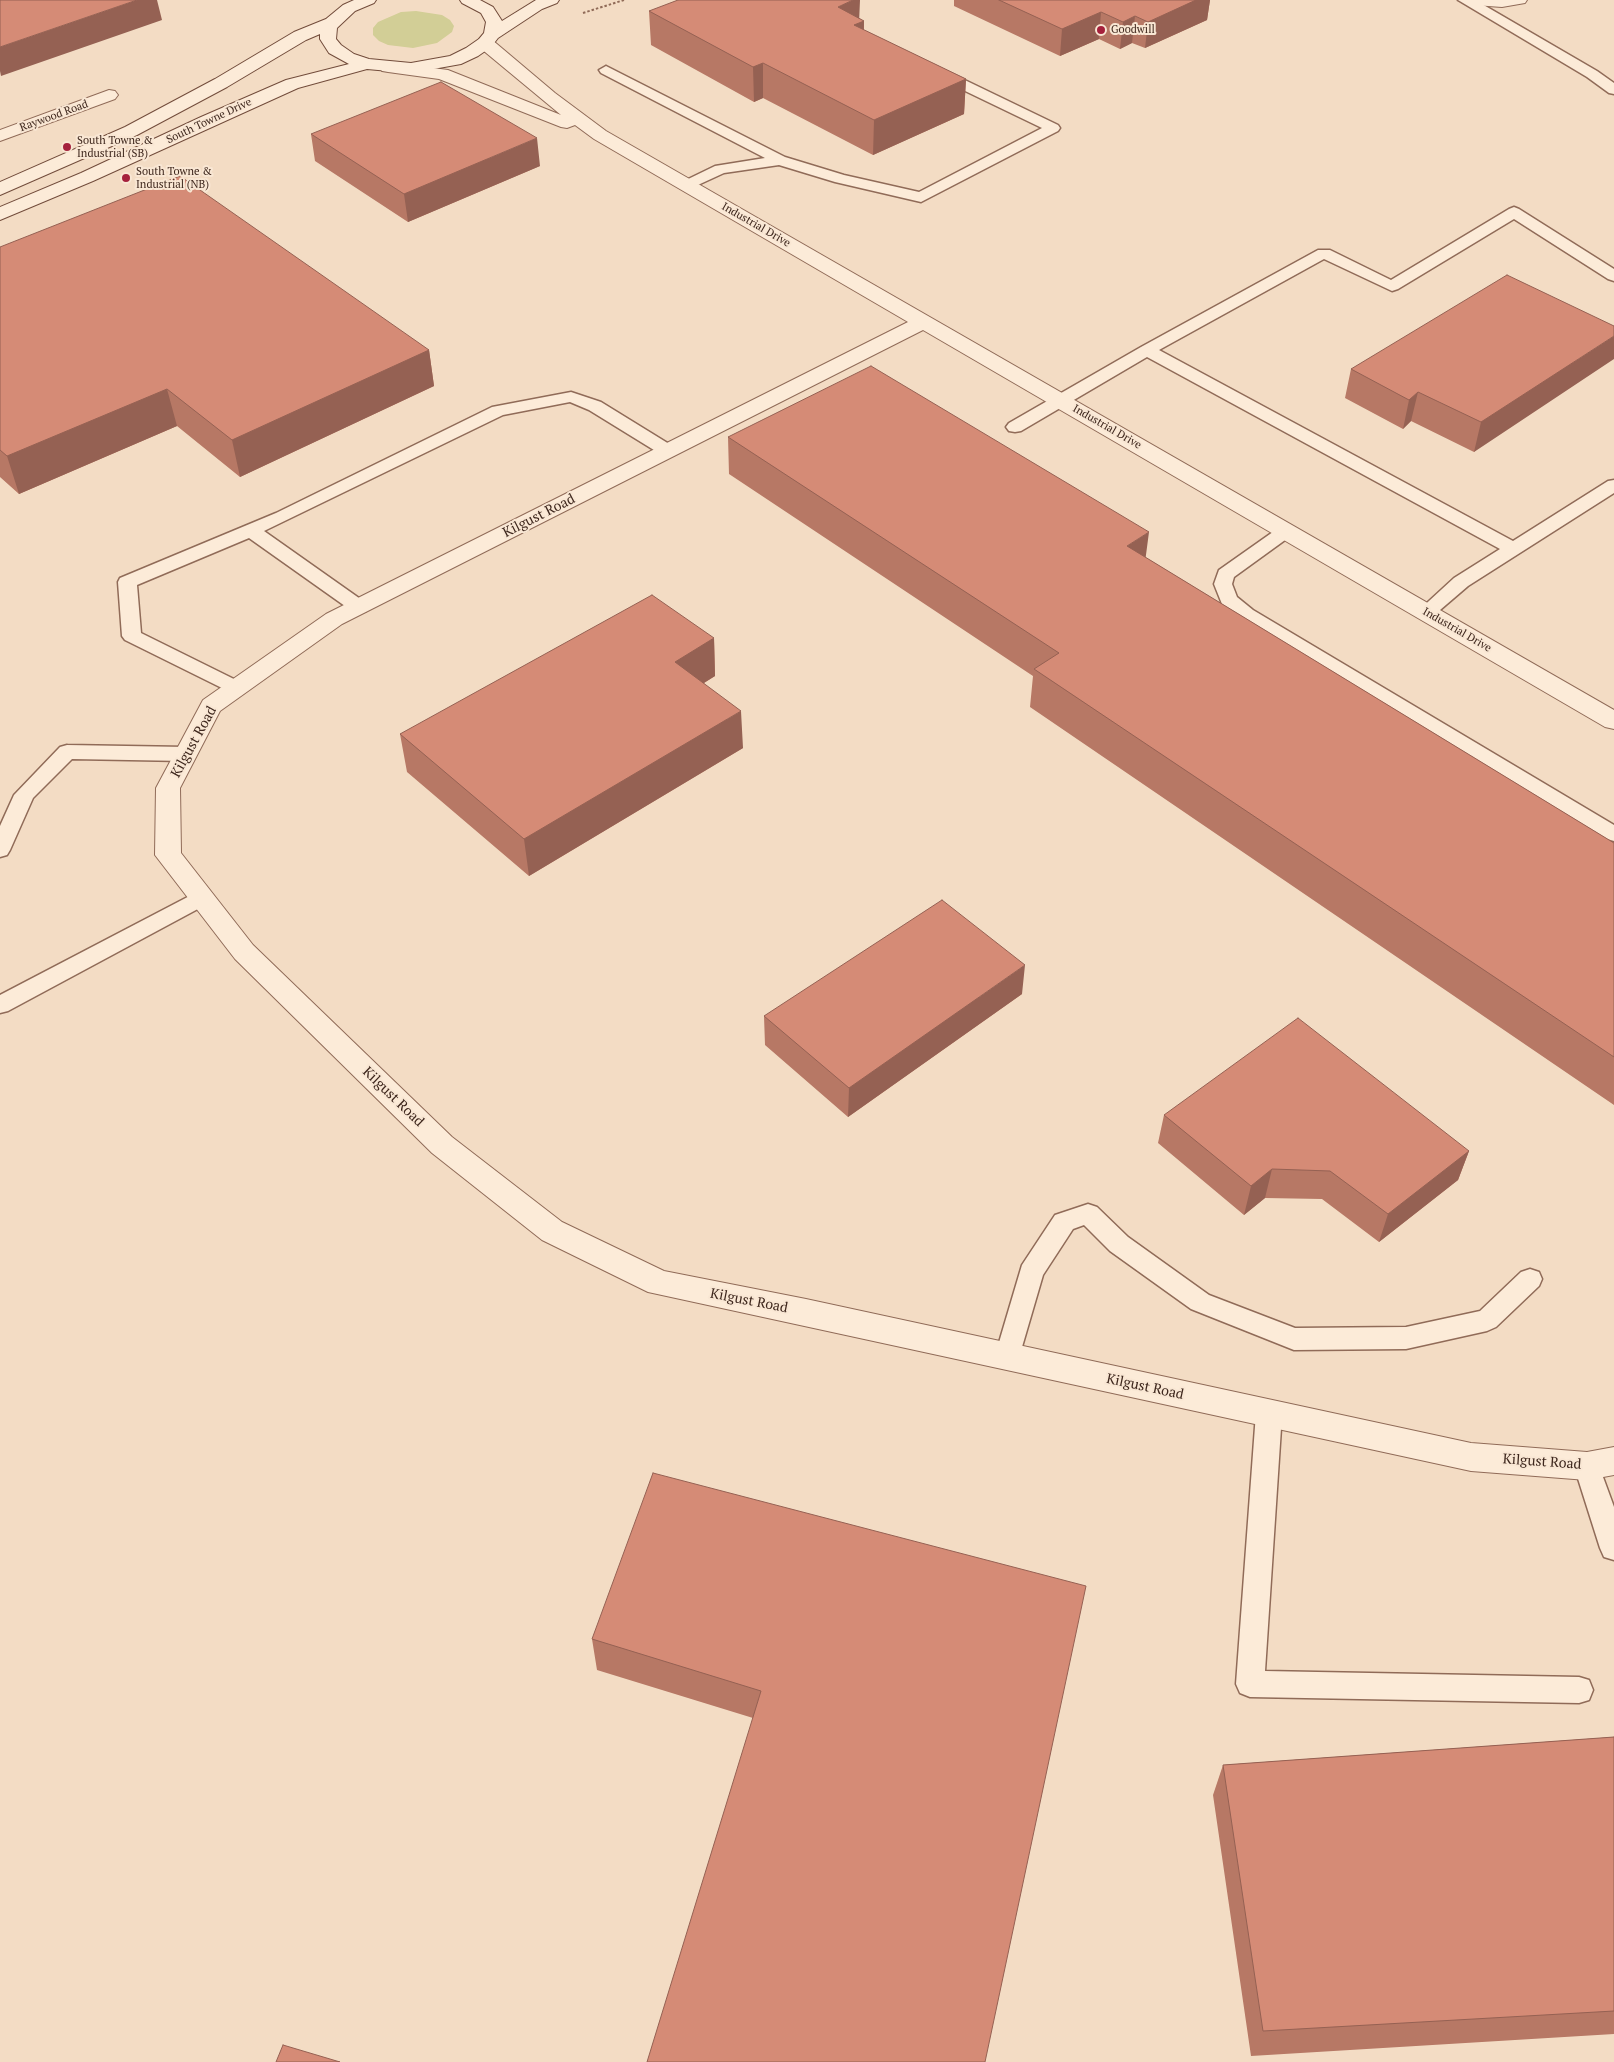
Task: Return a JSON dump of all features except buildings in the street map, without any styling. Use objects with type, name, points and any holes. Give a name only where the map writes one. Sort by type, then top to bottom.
[{"type":"street","name":"South Towne Drive","points":[[0,189],[131,131],[221,83],[300,36],[334,20],[349,8],[368,0]]},
{"type":"street","points":[[468,0],[487,10],[494,22],[489,38]]},
{"type":"street","points":[[326,2],[334,20],[329,28],[328,39],[335,49],[348,58],[367,64],[388,67],[426,66],[455,60],[472,52],[536,6],[551,0]]},
{"type":"street","points":[[1474,0],[1502,2],[1519,0]]},
{"type":"street","name":"Industrial Drive","points":[[489,38],[548,97],[600,135],[925,321],[1614,721]]},
{"type":"street","name":"South Towne Drive","points":[[0,214],[87,177],[292,84],[367,64]]},
{"type":"street","name":"Industrial Drive","points":[[388,67],[442,74],[600,135]]},
{"type":"street","name":"Raywood Road","points":[[0,136],[109,95]]},
{"type":"street","name":"Kilgust Road","points":[[925,321],[334,619],[211,706],[168,788],[168,855],[244,952],[442,1145],[552,1231],[659,1283],[806,1312],[1471,1457],[1587,1466],[1614,1461]]},
{"type":"lane","points":[[1465,0],[1592,74],[1614,90]]},
{"type":"lane","points":[[606,70],[780,160],[840,178],[920,197],[1053,128],[924,66]]},
{"type":"lane","points":[[687,184],[720,169],[780,160]]},
{"type":"lane","points":[[1015,427],[1062,401],[1092,381],[1324,252],[1392,286],[1514,212],[1614,276]]},
{"type":"lane","points":[[1147,350],[1514,549]]},
{"type":"lane","points":[[237,688],[132,636],[127,582],[282,517],[498,411],[572,396],[595,406],[668,451]]},
{"type":"lane","points":[[1426,612],[1461,582],[1614,485]]},
{"type":"lane","points":[[250,530],[359,607]]},
{"type":"lane","points":[[1286,531],[1226,574],[1223,584],[1229,600],[1246,614],[1614,834]]},
{"type":"lane","points":[[0,850],[24,795],[67,752],[186,754]]},
{"type":"lane","points":[[0,1005],[201,898]]},
{"type":"lane","points":[[1008,1356],[1031,1272],[1064,1222],[1088,1214],[1119,1244],[1200,1302],[1294,1339],[1406,1338],[1487,1320],[1530,1279]]},
{"type":"lane","points":[[1268,1414],[1250,1684],[1579,1690]]},
{"type":"lane","points":[[1587,1466],[1614,1548]]},
{"type":"shaded area","points":[[416,11],[442,15],[450,20],[454,26],[452,32],[437,43],[413,48],[388,45],[379,41],[373,35],[373,28],[378,22],[401,12]]},
{"type":"place","name":"Goodwill","points":[[1101,30]]},
{"type":"place","name":"South Towne & Industrial (SB)","points":[[67,147]]},
{"type":"place","name":"South Towne & Industrial (NB)","points":[[126,178]]}]
